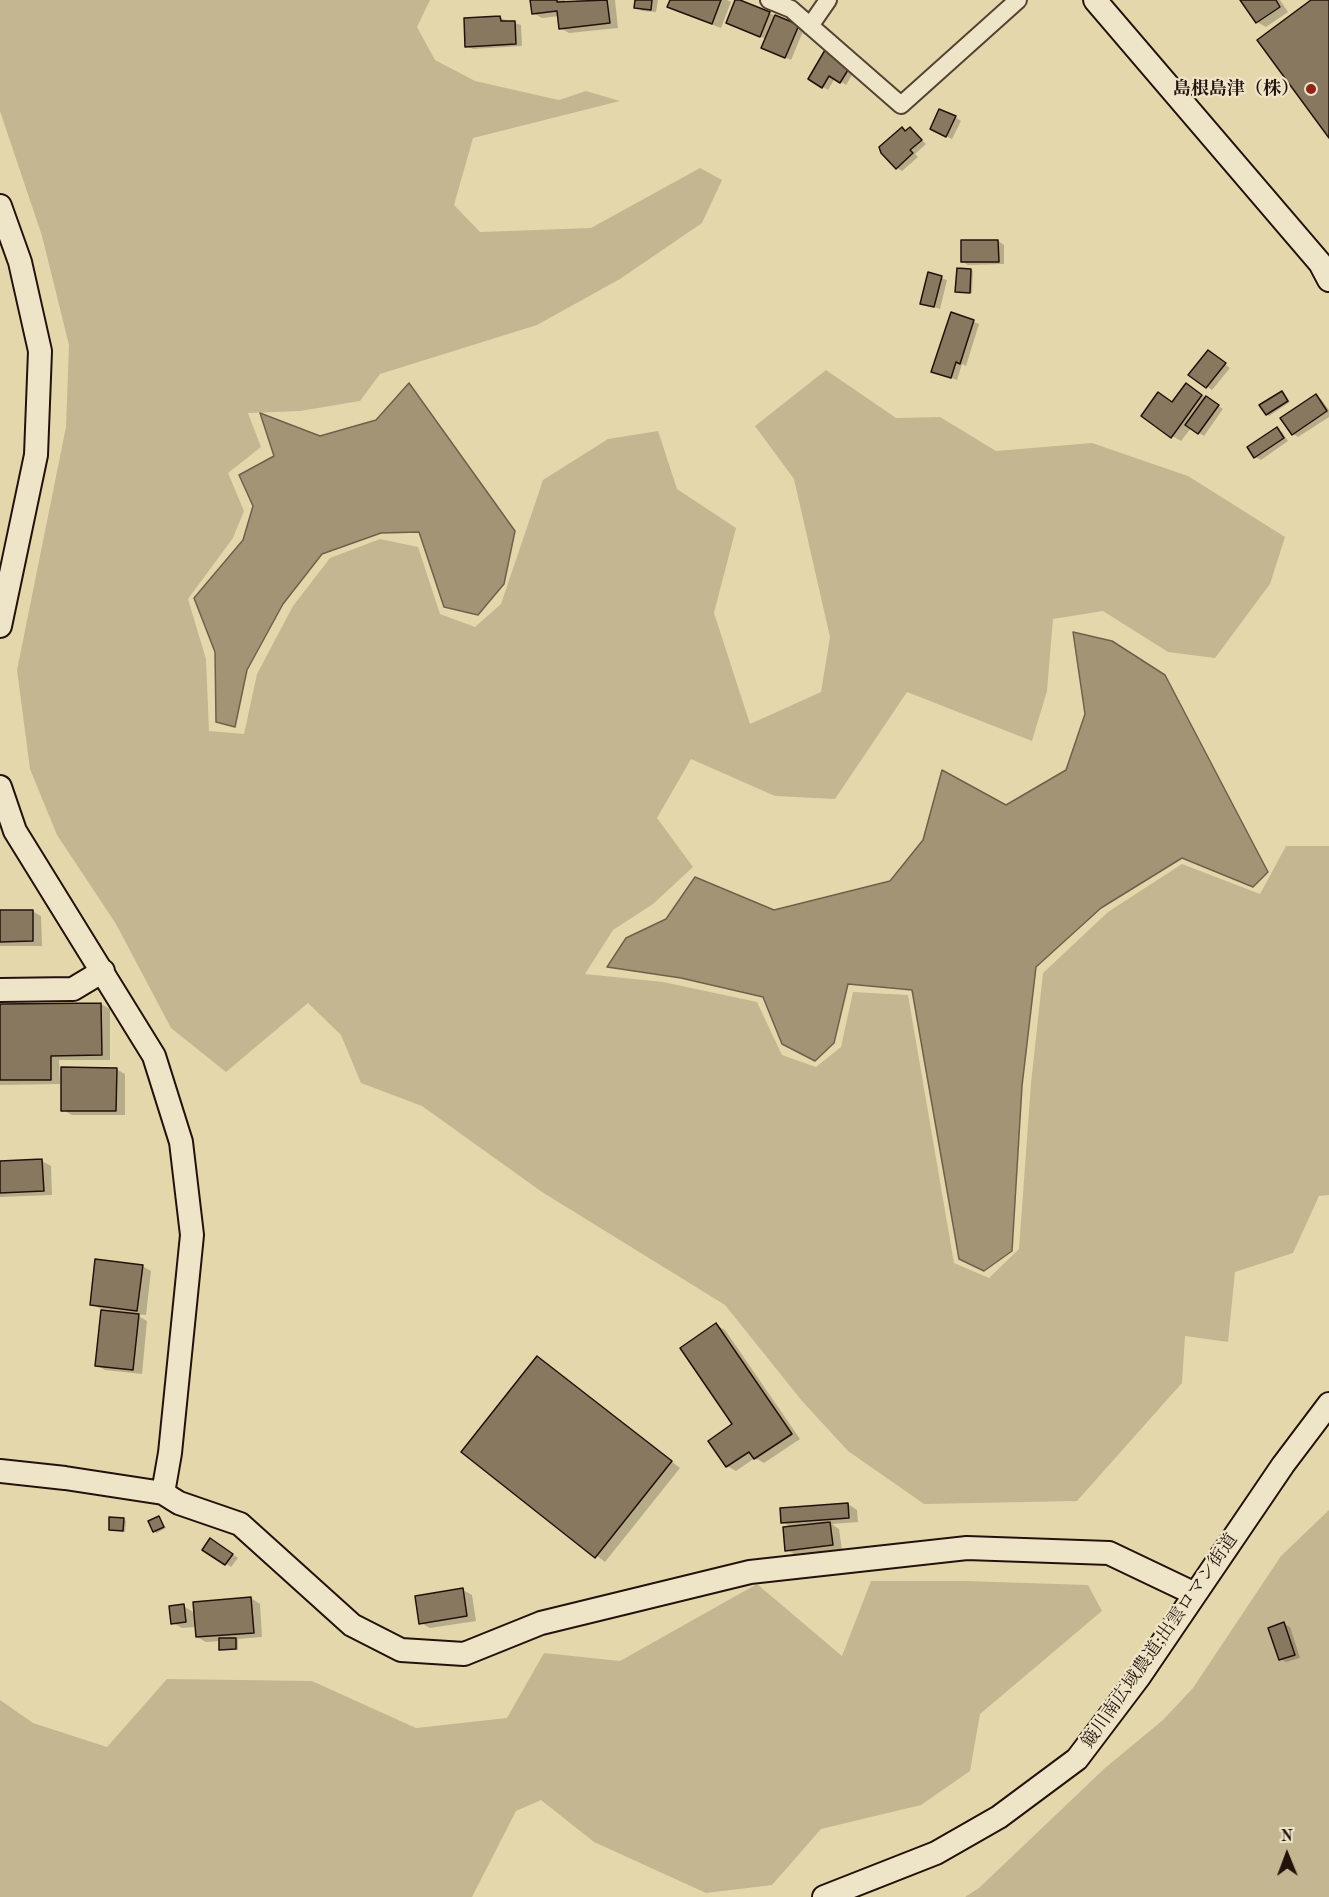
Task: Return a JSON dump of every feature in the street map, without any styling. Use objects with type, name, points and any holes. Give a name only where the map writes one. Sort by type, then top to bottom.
[{"type":"street","points":[[769,0],[790,9],[901,105],[1018,0]]},
{"type":"street","points":[[810,26],[828,0]]},
{"type":"street","points":[[1095,0],[1320,263],[1329,280]]},
{"type":"street","points":[[0,206],[20,262],[40,351],[36,455],[0,626]]},
{"type":"street","points":[[0,787],[15,831],[154,1056],[181,1142],[192,1235],[172,1430],[163,1493]]},
{"type":"street","points":[[0,990],[73,989],[103,971]]},
{"type":"street","name":"簸川南広域農道;出雲ロマン街道","points":[[824,1897],[936,1853],[999,1818],[1077,1759],[1140,1677],[1283,1465],[1329,1404]]},
{"type":"street","points":[[0,1471],[163,1493],[179,1503],[240,1524],[352,1625],[401,1650],[464,1654],[541,1623],[750,1572],[967,1548],[1109,1553],[1195,1594]]},
{"type":"shaded area","points":[[0,0],[430,0],[417,27],[435,60],[475,81],[559,100],[586,91],[620,101],[473,138],[454,205],[480,232],[591,228],[700,168],[722,180],[702,223],[620,279],[537,325],[380,374],[360,401],[300,411],[248,413],[261,447],[228,473],[244,511],[233,538],[188,599],[206,659],[209,731],[244,734],[257,674],[293,606],[330,558],[380,539],[418,547],[440,614],[475,627],[501,604],[543,480],[608,439],[658,431],[677,489],[736,528],[714,613],[750,724],[821,692],[830,637],[794,479],[755,426],[826,370],[896,418],[940,417],[996,451],[1092,443],[1188,476],[1285,537],[1270,584],[1215,658],[1168,652],[1103,611],[1053,619],[1047,691],[1032,741],[907,692],[835,799],[775,796],[691,759],[657,818],[693,867],[653,904],[613,930],[585,974],[663,982],[757,1002],[782,1055],[816,1067],[841,1047],[853,992],[908,995],[954,1263],[989,1278],[1019,1249],[1031,1083],[1043,973],[1108,912],[1182,864],[1260,894],[1286,846],[1329,846],[1329,1195],[1319,1196],[1293,1253],[1235,1272],[1228,1342],[1185,1336],[1182,1383],[1077,1501],[924,1504],[848,1451],[802,1401],[725,1305],[542,1192],[422,1106],[361,1083],[341,1035],[308,1003],[226,1072],[171,1028],[116,924],[57,835],[30,769],[17,670],[66,427],[69,345],[42,236],[0,111]]},
{"type":"shaded area","points":[[409,383],[515,531],[504,584],[478,615],[444,607],[419,532],[381,533],[322,554],[283,604],[247,670],[235,727],[216,722],[215,652],[194,598],[243,540],[253,506],[239,475],[274,456],[260,413],[320,436],[376,420]]},
{"type":"shaded area","points":[[1073,632],[1112,641],[1165,675],[1268,872],[1253,887],[1182,858],[1101,908],[1036,967],[1022,1086],[1012,1251],[984,1271],[959,1259],[912,990],[848,984],[834,1043],[815,1061],[782,1044],[763,997],[681,978],[607,967],[626,938],[666,919],[695,877],[774,910],[890,881],[923,840],[942,770],[1006,805],[1066,770],[1085,714]]},
{"type":"shaded area","points":[[1329,1510],[1329,1897],[965,1897],[979,1888],[1105,1768],[1163,1720],[1193,1688],[1281,1556]]},
{"type":"shaded area","points":[[871,1581],[1088,1585],[1102,1611],[980,1714],[970,1771],[921,1805],[821,1829],[772,1885],[706,1893],[594,1842],[541,1800],[516,1811],[472,1897],[0,1897],[0,1700],[33,1723],[107,1747],[167,1679],[312,1681],[416,1728],[507,1718],[544,1653],[620,1661],[757,1584],[842,1656]]},
{"type":"building","points":[[530,0],[557,0],[557,2],[607,0],[610,23],[559,29],[557,11],[532,14]]},
{"type":"building","points":[[635,0],[652,0],[651,10],[634,8]]},
{"type":"building","points":[[670,0],[721,0],[712,24],[667,7]]},
{"type":"building","points":[[735,0],[770,12],[760,37],[726,23]]},
{"type":"building","points":[[1240,0],[1276,0],[1280,7],[1256,23]]},
{"type":"building","name":"島根島津（株）","points":[[1311,0],[1329,0],[1329,138],[1257,40]]},
{"type":"building","points":[[775,15],[799,25],[785,58],[761,48]]},
{"type":"building","points":[[500,16],[501,21],[515,21],[516,44],[465,47],[464,18]]},
{"type":"building","points":[[825,50],[851,65],[840,83],[829,76],[822,88],[808,79]]},
{"type":"building","points":[[939,109],[956,116],[946,137],[930,129]]},
{"type":"building","points":[[902,127],[905,131],[910,127],[922,140],[910,150],[913,153],[896,169],[881,153],[879,147]]},
{"type":"building","points":[[961,240],[998,240],[999,262],[961,262]]},
{"type":"building","points":[[957,268],[971,269],[970,293],[955,292]]},
{"type":"building","points":[[928,272],[942,276],[934,307],[920,304]]},
{"type":"building","points":[[951,312],[974,320],[960,364],[956,362],[951,378],[931,372]]},
{"type":"building","points":[[1208,350],[1226,363],[1206,388],[1188,375]]},
{"type":"building","points":[[1186,383],[1202,395],[1171,438],[1141,416],[1158,392],[1172,402]]},
{"type":"building","points":[[1282,391],[1288,401],[1266,415],[1259,405]]},
{"type":"building","points":[[1316,394],[1327,411],[1292,435],[1280,418]]},
{"type":"building","points":[[1206,396],[1219,405],[1198,434],[1185,425]]},
{"type":"building","points":[[1277,427],[1284,438],[1254,458],[1247,447]]},
{"type":"building","points":[[0,910],[33,910],[33,941],[0,942]]},
{"type":"building","points":[[101,1003],[102,1055],[51,1056],[51,1080],[0,1080],[0,1004]]},
{"type":"building","points":[[61,1067],[117,1068],[116,1111],[61,1111]]},
{"type":"building","points":[[42,1159],[44,1191],[0,1193],[0,1161]]},
{"type":"building","points":[[95,1259],[143,1265],[137,1311],[90,1305]]},
{"type":"building","points":[[101,1310],[139,1314],[133,1370],[95,1366]]},
{"type":"building","points":[[716,1323],[792,1434],[754,1459],[749,1452],[726,1467],[708,1441],[732,1424],[680,1348]]},
{"type":"building","points":[[537,1356],[672,1461],[595,1558],[461,1452]]},
{"type":"building","points":[[848,1503],[849,1518],[781,1523],[780,1508]]},
{"type":"building","points":[[159,1516],[164,1527],[153,1532],[148,1521]]},
{"type":"building","points":[[109,1517],[124,1518],[123,1531],[109,1530]]},
{"type":"building","points":[[830,1522],[833,1545],[785,1551],[783,1527]]},
{"type":"building","points":[[210,1538],[233,1554],[225,1565],[202,1550]]},
{"type":"building","points":[[463,1588],[467,1616],[419,1624],[415,1596]]},
{"type":"building","points":[[251,1597],[254,1633],[196,1637],[193,1602]]},
{"type":"building","points":[[184,1604],[186,1622],[171,1624],[169,1606]]},
{"type":"building","points":[[1284,1622],[1295,1655],[1279,1660],[1268,1628]]},
{"type":"building","points":[[219,1638],[236,1638],[236,1649],[219,1650]]},
{"type":"place","name":"島根島津（株）","points":[[1311,89]]}]
